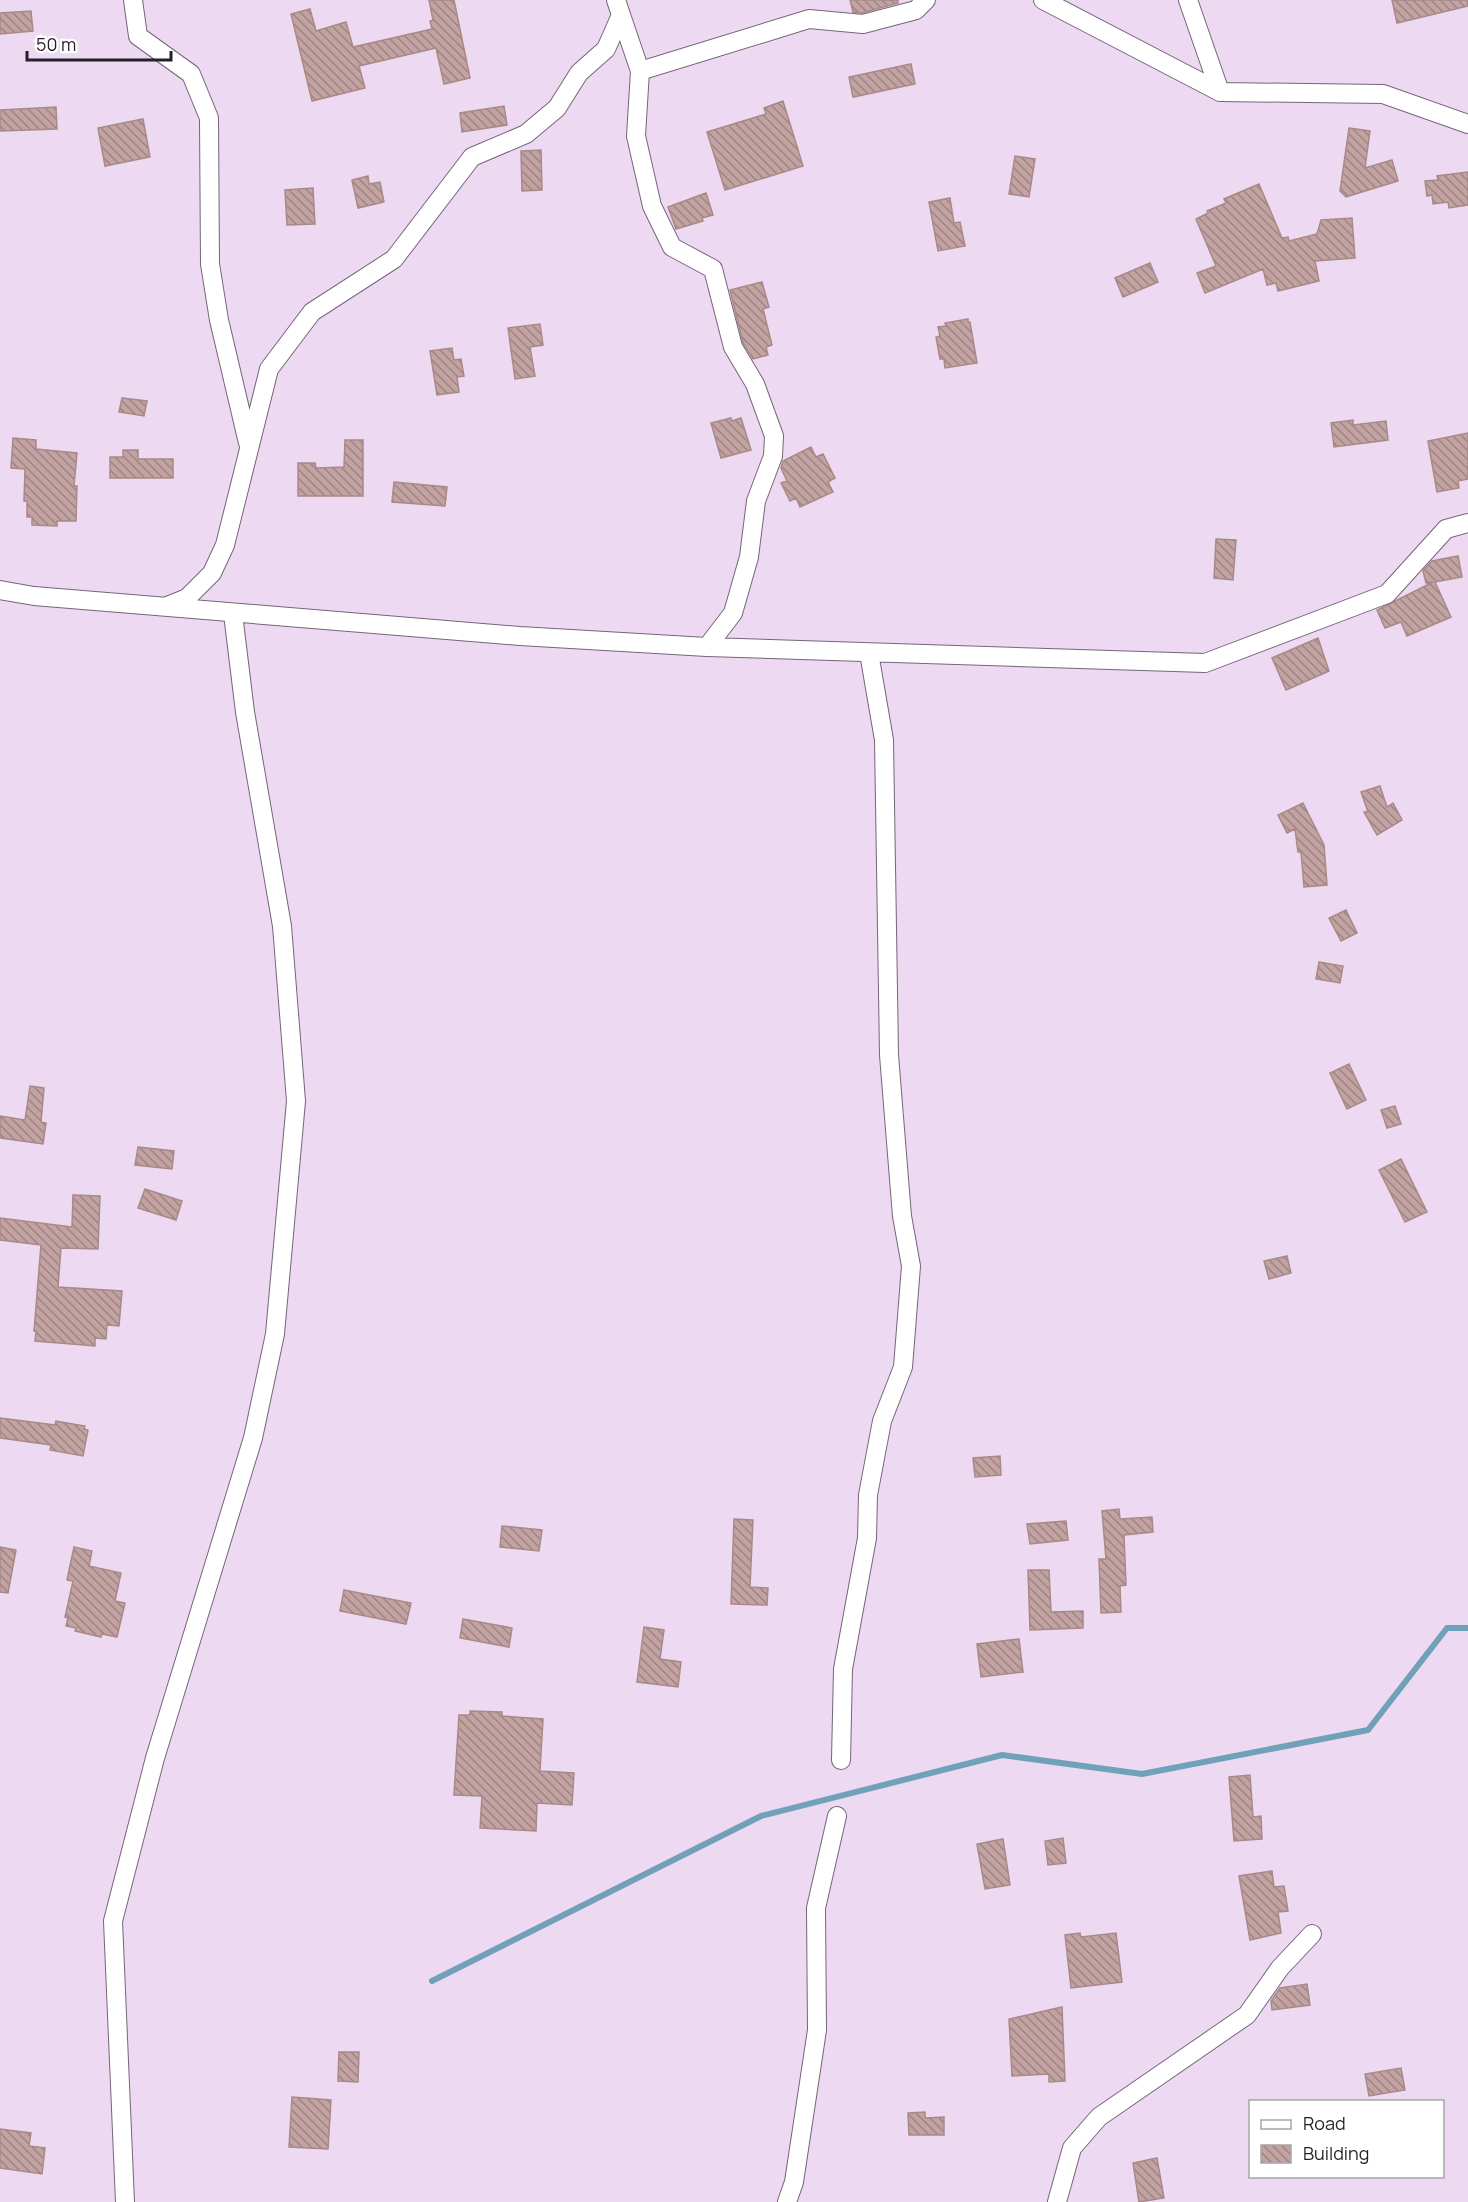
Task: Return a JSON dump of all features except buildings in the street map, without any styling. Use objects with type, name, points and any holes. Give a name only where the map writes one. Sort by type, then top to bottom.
[{"type":"street","points":[[133,0],[138,36],[191,74],[209,118],[210,264],[219,320],[249,447]]},
{"type":"street","points":[[640,71],[809,19],[863,24],[916,10],[926,0]]},
{"type":"street","points":[[1043,0],[1220,92],[1383,94],[1468,124]]},
{"type":"street","points":[[1188,0],[1220,92]]},
{"type":"street","points":[[164,607],[187,598],[212,573],[225,545],[269,369],[312,312],[394,259],[472,157],[526,135],[557,108],[579,73],[606,49],[619,7]]},
{"type":"street","points":[[619,7],[640,71],[636,136],[651,206],[672,247],[713,269],[734,347],[755,384],[774,436],[773,456],[756,501],[748,557],[733,613],[707,647]]},
{"type":"street","points":[[0,590],[34,596],[233,614],[520,636],[707,647],[1205,663],[1387,594],[1446,529],[1468,523]]},
{"type":"street","points":[[125,2202],[113,1921],[155,1758],[253,1438],[275,1334],[296,1101],[282,926],[245,712],[233,614]]},
{"type":"street","points":[[841,1760],[843,1669],[867,1538],[868,1495],[882,1421],[903,1367],[911,1266],[902,1216],[889,1055],[884,740],[869,652]]},
{"type":"street","points":[[787,2202],[794,2182],[817,2030],[816,1908],[837,1816]]},
{"type":"street","points":[[1057,2202],[1072,2148],[1099,2117],[1247,2015],[1280,1968],[1312,1934]]},
{"type":"waterway","points":[[432,1981],[761,1816],[1002,1755],[1142,1774],[1368,1730],[1447,1628],[1468,1628]]}]
